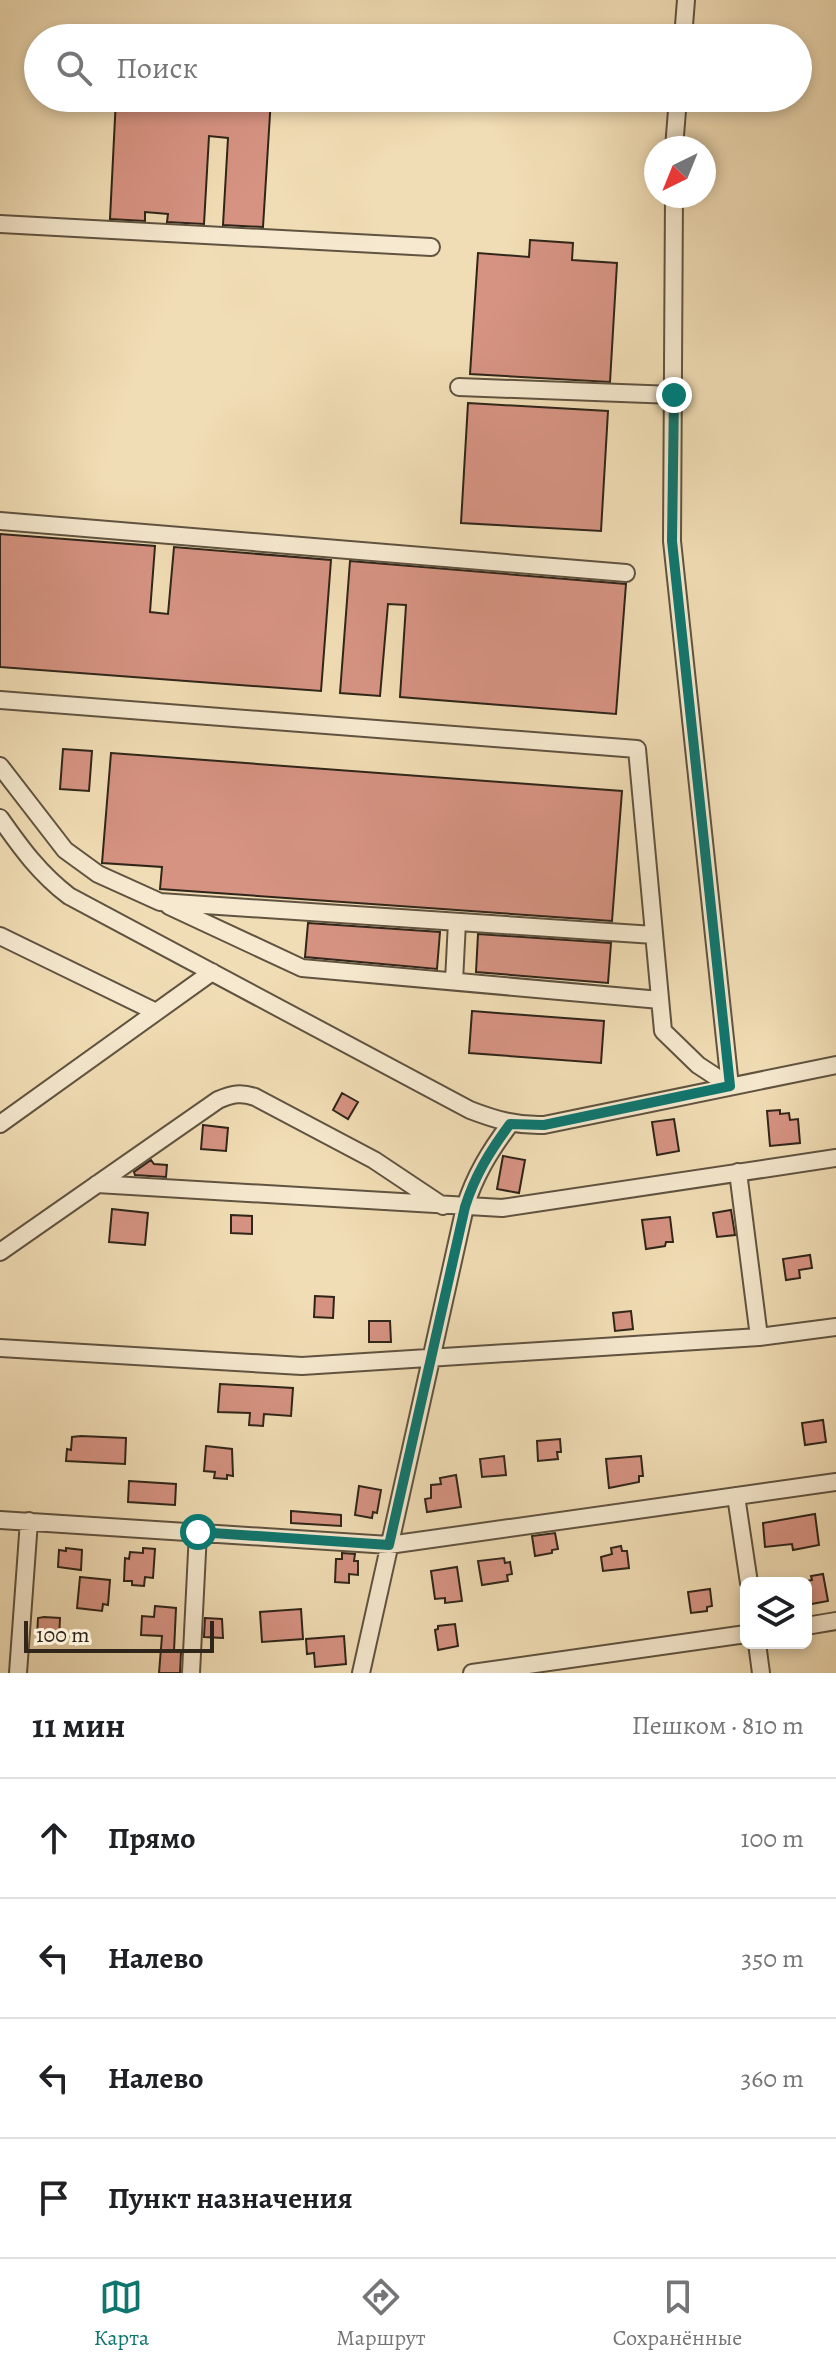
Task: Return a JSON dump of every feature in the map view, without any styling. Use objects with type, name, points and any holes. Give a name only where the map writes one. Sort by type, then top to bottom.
[{"type":"street","points":[[684,24],[686,0]]},
{"type":"street","points":[[675,136],[677,112]]},
{"type":"street","points":[[674,208],[672,541],[730,1086]]},
{"type":"street","points":[[0,224],[431,247]]},
{"type":"street","points":[[459,387],[674,395]]},
{"type":"street","points":[[0,521],[626,573]]},
{"type":"street","points":[[0,700],[637,749],[663,1031],[698,1065],[730,1086]]},
{"type":"street","points":[[0,766],[65,850],[98,874],[302,968],[660,1000]]},
{"type":"street","points":[[0,818],[27,858],[69,896],[470,1110],[510,1124],[544,1125],[836,1065]]},
{"type":"street","points":[[160,902],[654,935]]},
{"type":"street","points":[[454,981],[457,922]]},
{"type":"street","points":[[0,936],[156,1012]]},
{"type":"street","points":[[0,1124],[212,972]]},
{"type":"street","points":[[0,1252],[230,1094],[243,1093],[374,1160],[443,1206]]},
{"type":"street","points":[[361,1673],[465,1207],[474,1178],[489,1151],[510,1124]]},
{"type":"street","points":[[97,1184],[502,1208],[836,1158]]},
{"type":"street","points":[[738,1172],[759,1337]]},
{"type":"street","points":[[0,1348],[302,1366],[759,1337],[836,1327]]},
{"type":"street","points":[[0,1520],[389,1545],[836,1482]]},
{"type":"street","points":[[736,1496],[748,1577]]},
{"type":"street","points":[[18,1673],[29,1521]]},
{"type":"street","points":[[191,1673],[198,1532]]},
{"type":"street","points":[[812,1625],[836,1621]]},
{"type":"street","points":[[472,1673],[740,1635]]},
{"type":"street","points":[[758,1649],[761,1673]]},
{"type":"building","points":[[115,112],[270,112],[263,227],[223,225],[228,138],[209,136],[204,224],[167,222],[168,214],[145,212],[145,221],[110,219]]},
{"type":"building","points":[[530,240],[573,243],[572,260],[617,263],[610,382],[470,374],[478,253],[529,257]]},
{"type":"building","points":[[468,403],[608,411],[601,531],[461,523]]},
{"type":"building","points":[[0,534],[155,546],[150,612],[168,614],[174,547],[331,560],[321,691],[0,667]]},
{"type":"building","points":[[350,561],[626,584],[616,714],[400,697],[406,605],[388,604],[380,696],[340,693]]},
{"type":"building","points":[[63,749],[92,751],[89,791],[60,789]]},
{"type":"building","points":[[111,753],[622,791],[612,921],[160,889],[162,867],[102,863]]},
{"type":"building","points":[[308,923],[440,932],[437,969],[305,957]]},
{"type":"building","points":[[478,934],[611,943],[608,983],[476,972]]},
{"type":"building","points":[[472,1011],[604,1021],[601,1063],[469,1053]]},
{"type":"building","points":[[342,1093],[358,1102],[348,1119],[333,1110]]},
{"type":"building","points":[[780,1110],[780,1114],[789,1113],[790,1120],[798,1119],[800,1143],[770,1146],[767,1111]]},
{"type":"building","points":[[674,1119],[679,1151],[657,1155],[652,1122]]},
{"type":"building","points":[[203,1125],[228,1128],[226,1151],[201,1149]]},
{"type":"building","points":[[503,1156],[525,1160],[519,1193],[497,1189]]},
{"type":"building","points":[[151,1160],[154,1164],[167,1165],[166,1177],[135,1175],[134,1172]]},
{"type":"building","points":[[112,1209],[148,1213],[145,1245],[109,1242]]},
{"type":"building","points":[[731,1210],[735,1235],[717,1237],[713,1213]]},
{"type":"building","points":[[231,1215],[252,1216],[252,1234],[231,1233]]},
{"type":"building","points":[[670,1217],[673,1242],[646,1249],[642,1220]]},
{"type":"building","points":[[810,1255],[812,1268],[799,1270],[800,1278],[786,1280],[783,1259]]},
{"type":"building","points":[[315,1296],[334,1297],[333,1318],[314,1317]]},
{"type":"building","points":[[631,1311],[633,1329],[615,1331],[613,1313]]},
{"type":"building","points":[[369,1321],[390,1321],[391,1342],[369,1342]]},
{"type":"building","points":[[220,1384],[293,1388],[291,1416],[264,1414],[263,1426],[249,1425],[250,1413],[218,1412]]},
{"type":"building","points":[[823,1420],[826,1442],[805,1445],[802,1423]]},
{"type":"building","points":[[72,1437],[126,1438],[125,1464],[66,1461]]},
{"type":"building","points":[[560,1439],[558,1459],[538,1461],[537,1441]]},
{"type":"building","points":[[206,1446],[232,1449],[233,1476],[214,1478],[215,1472],[204,1471]]},
{"type":"building","points":[[504,1456],[506,1475],[482,1477],[480,1459]]},
{"type":"building","points":[[641,1456],[643,1476],[639,1476],[639,1482],[609,1488],[606,1459]]},
{"type":"building","points":[[456,1475],[461,1507],[427,1512],[425,1499],[431,1498],[431,1485],[441,1484],[440,1478]]},
{"type":"building","points":[[129,1481],[176,1484],[175,1505],[128,1502]]},
{"type":"building","points":[[359,1486],[381,1490],[377,1513],[373,1512],[372,1518],[355,1515]]},
{"type":"building","points":[[291,1511],[341,1515],[341,1526],[291,1523]]},
{"type":"building","points":[[815,1514],[819,1545],[793,1550],[792,1544],[765,1547],[763,1523]]},
{"type":"building","points":[[555,1533],[558,1549],[535,1556],[532,1536]]},
{"type":"building","points":[[621,1546],[622,1551],[627,1551],[629,1568],[603,1571],[601,1557],[612,1554],[611,1548]]},
{"type":"building","points":[[66,1548],[82,1550],[81,1570],[58,1567],[59,1550],[66,1551]]},
{"type":"building","points":[[143,1548],[155,1549],[153,1578],[145,1577],[144,1586],[132,1585],[132,1581],[124,1581],[125,1558],[129,1559],[130,1552],[143,1553]]},
{"type":"building","points":[[342,1553],[355,1554],[354,1561],[358,1561],[358,1575],[349,1574],[349,1583],[335,1582],[336,1559],[342,1559]]},
{"type":"building","points":[[504,1558],[505,1563],[510,1562],[512,1574],[507,1575],[508,1581],[482,1585],[478,1561]]},
{"type":"building","points":[[457,1567],[462,1601],[445,1603],[445,1598],[435,1599],[431,1571]]},
{"type":"building","points":[[823,1574],[828,1601],[812,1604],[811,1576]]},
{"type":"building","points":[[80,1577],[110,1580],[108,1605],[103,1604],[102,1611],[77,1608]]},
{"type":"building","points":[[710,1589],[712,1606],[707,1607],[707,1611],[691,1613],[688,1592]]},
{"type":"building","points":[[155,1606],[176,1608],[174,1651],[181,1652],[180,1673],[159,1673],[162,1636],[141,1635],[142,1616],[154,1617]]},
{"type":"building","points":[[301,1609],[303,1639],[262,1642],[260,1612]]},
{"type":"building","points":[[38,1618],[60,1618],[59,1639],[37,1637]]},
{"type":"building","points":[[205,1618],[222,1619],[223,1638],[204,1637]]},
{"type":"building","points":[[455,1624],[458,1646],[438,1650],[435,1630],[438,1626]]},
{"type":"building","points":[[344,1636],[346,1664],[315,1667],[314,1653],[307,1654],[306,1639]]},
{"type":"route","points":[[198,1532],[389,1545],[465,1207],[474,1178],[489,1151],[510,1124],[544,1125],[730,1086],[672,541],[674,395]]}]
